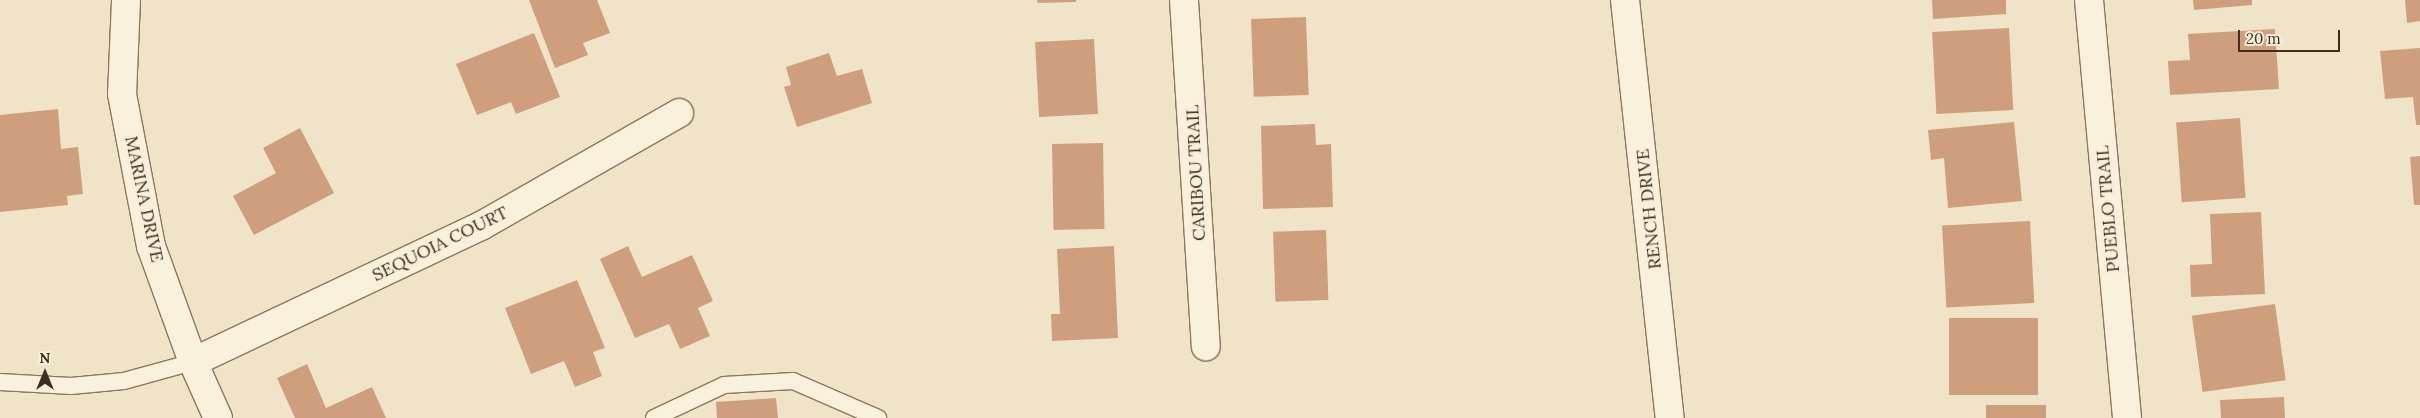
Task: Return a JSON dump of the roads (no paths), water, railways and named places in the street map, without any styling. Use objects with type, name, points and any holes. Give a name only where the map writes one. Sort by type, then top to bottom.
[{"type":"street","name":"MARINA DRIVE","points":[[126,0],[122,94],[151,246],[193,362],[218,418]]},
{"type":"street","name":"CARIBOU TRAIL","points":[[1184,0],[1206,346]]},
{"type":"street","name":"RENCH DRIVE","points":[[1625,0],[1670,418]]},
{"type":"street","name":"PUEBLO TRAIL","points":[[2088,0],[2127,418]]},
{"type":"street","name":"SEQUOIA COURT","points":[[193,362],[481,226],[679,113]]},
{"type":"lane","points":[[0,382],[71,386],[124,381],[193,362]]},
{"type":"lane","points":[[654,418],[724,385],[793,381],[878,418]]}]
